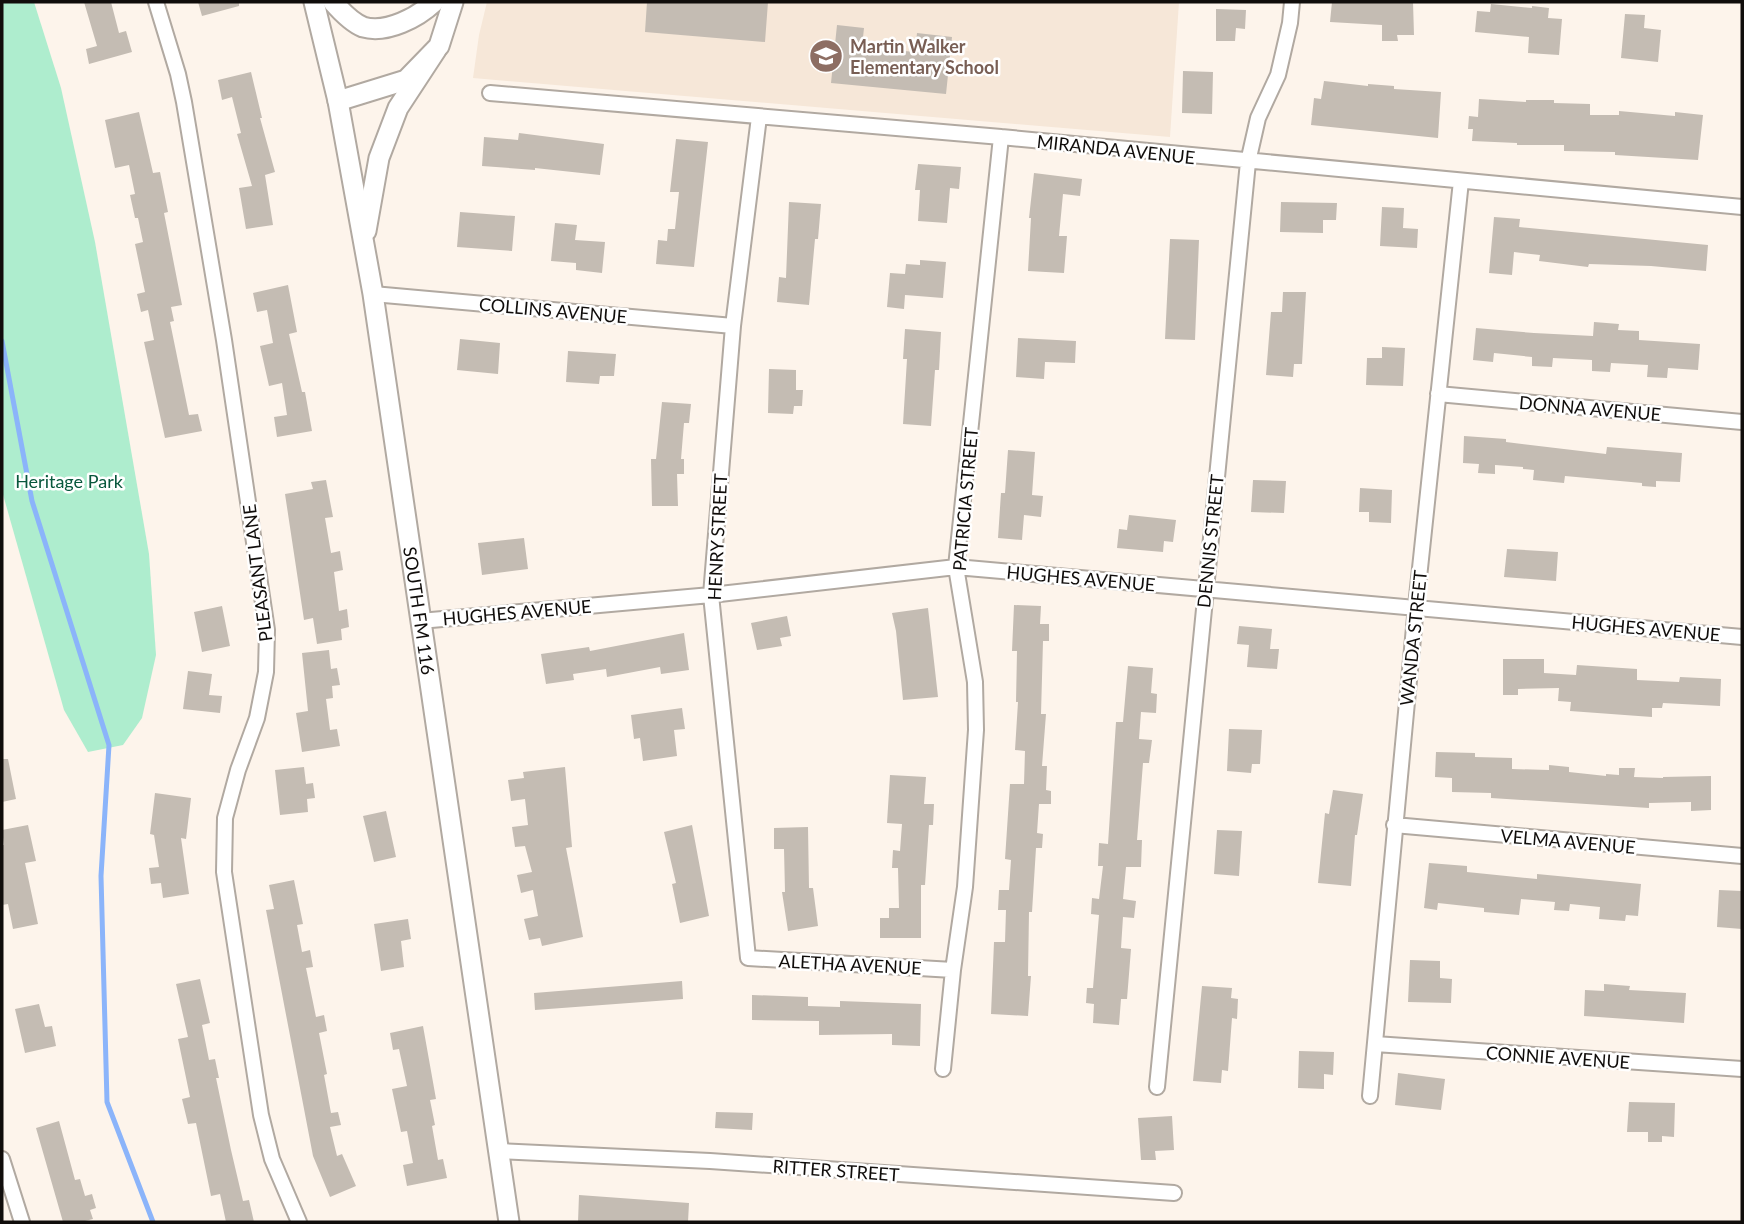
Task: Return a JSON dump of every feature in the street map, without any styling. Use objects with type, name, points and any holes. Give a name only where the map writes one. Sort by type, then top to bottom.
[{"type":"main road","name":"SOUTH FM 116","points":[[314,2],[338,101],[373,294],[509,1222]]},
{"type":"main road","points":[[333,2],[363,27],[387,28],[423,13],[434,2]]},
{"type":"main road","points":[[364,246],[379,158],[388,133],[398,108],[439,46],[453,2]]},
{"type":"main road","points":[[338,101],[406,80],[436,50]]},
{"type":"street","name":"PLEASANT LANE","points":[[156,2],[184,102],[224,340],[267,630],[266,672],[257,718],[238,770],[225,818],[224,872],[261,1115],[272,1159],[299,1222]]},
{"type":"street","name":"DENNIS STREET","points":[[1157,1087],[1248,162],[1258,118],[1278,75],[1292,2]]},
{"type":"street","name":"MIRANDA AVENUE","points":[[490,93],[1001,137],[1742,207]]},
{"type":"street","name":"HENRY STREET","points":[[748,958],[711,595],[733,326],[759,117]]},
{"type":"street","name":"PATRICIA STREET","points":[[943,1069],[965,887],[976,730],[975,682],[956,567],[1001,137]]},
{"type":"street","name":"WANDA STREET","points":[[1370,1096],[1394,825],[1461,181]]},
{"type":"street","name":"COLLINS AVENUE","points":[[373,294],[733,326]]},
{"type":"street","name":"DONNA AVENUE","points":[[1438,394],[1742,422]]},
{"type":"street","name":"HUGHES AVENUE","points":[[420,621],[711,595],[956,567],[1742,637]]},
{"type":"street","name":"VELMA AVENUE","points":[[1394,825],[1742,856]]},
{"type":"street","name":"ALETHA AVENUE","points":[[748,958],[953,970]]},
{"type":"street","name":"CONNIE AVENUE","points":[[1375,1044],[1742,1069]]},
{"type":"street","name":"RITTER STREET","points":[[497,1151],[710,1161],[1174,1193]]},
{"type":"street","points":[[2,1159],[22,1222]]},
{"type":"shaded area","name":"Martin Walker Elementary School","points":[[487,2],[1179,2],[1170,137],[473,78]]},
{"type":"green space","name":"Heritage Park","points":[[2,2],[34,2],[61,88],[95,242],[149,554],[156,655],[142,718],[123,745],[88,752],[64,710],[2,491]]},
{"type":"building","points":[[84,2],[111,2],[119,33],[126,31],[132,52],[89,64],[86,49],[97,46]]},
{"type":"building","points":[[198,2],[239,2],[239,6],[202,16]]},
{"type":"building","points":[[647,2],[768,2],[765,42],[645,32]]},
{"type":"building","points":[[1332,2],[1413,2],[1414,35],[1397,35],[1398,41],[1382,41],[1382,25],[1330,22]]},
{"type":"building","points":[[1491,4],[1549,8],[1548,18],[1562,19],[1559,55],[1528,53],[1529,37],[1475,32],[1477,11],[1490,12]]},
{"type":"building","points":[[1216,9],[1246,10],[1245,29],[1236,28],[1235,41],[1216,41]]},
{"type":"building","points":[[1625,14],[1645,15],[1644,28],[1661,30],[1658,62],[1621,58]]},
{"type":"building","points":[[837,25],[864,28],[862,47],[915,52],[917,33],[952,37],[946,94],[831,83]]},
{"type":"building","points":[[1183,71],[1213,72],[1212,114],[1182,113]]},
{"type":"building","points":[[251,72],[275,172],[265,175],[273,225],[246,229],[239,188],[252,186],[237,134],[241,133],[232,97],[222,100],[218,80]]},
{"type":"building","points":[[1324,81],[1441,92],[1438,138],[1311,125],[1314,98],[1321,99]]},
{"type":"building","points":[[1479,99],[1526,102],[1554,100],[1554,103],[1590,104],[1590,115],[1619,115],[1619,111],[1675,116],[1675,112],[1703,115],[1698,160],[1615,155],[1615,152],[1564,151],[1564,145],[1472,141],[1473,129],[1468,129],[1469,116],[1478,117]]},
{"type":"building","points":[[139,112],[153,173],[160,172],[168,212],[164,213],[182,305],[171,307],[174,321],[170,322],[189,415],[198,414],[202,431],[165,438],[144,342],[154,340],[148,310],[141,312],[137,294],[145,292],[135,244],[143,242],[130,195],[135,194],[129,165],[115,168],[105,120]]},
{"type":"building","points":[[519,133],[604,144],[600,175],[482,166],[484,137],[518,140]]},
{"type":"building","points":[[676,139],[708,142],[694,267],[656,264],[658,240],[667,241],[668,229],[675,229],[679,192],[670,192]]},
{"type":"building","points":[[918,164],[961,167],[959,189],[950,188],[947,223],[918,221],[920,190],[915,190]]},
{"type":"building","points":[[1034,173],[1082,179],[1080,196],[1063,194],[1059,236],[1067,236],[1064,273],[1028,271],[1029,218]]},
{"type":"building","points":[[789,202],[821,204],[809,305],[777,302],[779,277],[786,278]]},
{"type":"building","points":[[1281,202],[1337,203],[1336,220],[1323,220],[1323,233],[1280,232]]},
{"type":"building","points":[[1382,207],[1404,208],[1403,228],[1418,229],[1417,248],[1380,246]]},
{"type":"building","points":[[460,212],[515,216],[512,251],[457,247]]},
{"type":"building","points":[[1494,217],[1520,219],[1519,227],[1708,245],[1706,271],[1651,266],[1589,264],[1588,267],[1539,261],[1540,255],[1514,252],[1512,275],[1489,273]]},
{"type":"building","points":[[555,223],[577,225],[575,240],[605,242],[602,273],[576,270],[576,263],[551,261]]},
{"type":"building","points":[[1170,239],[1199,240],[1195,340],[1165,339]]},
{"type":"building","points":[[920,260],[946,262],[943,298],[905,295],[904,309],[887,307],[890,273],[905,274],[906,264],[920,265]]},
{"type":"building","points":[[288,285],[297,332],[289,334],[302,392],[305,392],[312,431],[277,437],[274,417],[287,415],[282,383],[269,386],[260,346],[273,343],[267,310],[257,312],[253,293]]},
{"type":"building","points":[[1283,292],[1306,292],[1302,364],[1294,364],[1293,377],[1266,375],[1271,312],[1282,312]]},
{"type":"building","points":[[1594,322],[1619,324],[1618,330],[1639,331],[1639,340],[1700,344],[1698,370],[1668,368],[1667,378],[1647,377],[1648,365],[1611,363],[1610,372],[1592,371],[1592,360],[1553,358],[1552,367],[1532,366],[1532,357],[1494,353],[1493,362],[1473,360],[1476,328],[1593,336]]},
{"type":"building","points":[[905,329],[941,332],[931,426],[903,424],[907,359],[903,359]]},
{"type":"building","points":[[1018,338],[1076,341],[1075,363],[1045,362],[1044,379],[1016,377]]},
{"type":"building","points":[[460,339],[500,343],[498,374],[457,370]]},
{"type":"building","points":[[1382,347],[1405,348],[1403,386],[1366,385],[1367,358],[1382,358]]},
{"type":"building","points":[[568,351],[616,354],[614,376],[600,376],[599,384],[566,382]]},
{"type":"building","points":[[769,369],[796,370],[796,390],[803,390],[802,406],[794,406],[793,414],[768,413]]},
{"type":"building","points":[[662,402],[691,404],[689,423],[684,423],[681,459],[684,459],[684,474],[677,474],[678,506],[652,506],[651,459],[656,459]]},
{"type":"building","points":[[1464,436],[1506,439],[1506,442],[1606,454],[1607,447],[1682,453],[1680,482],[1656,481],[1656,487],[1642,486],[1642,483],[1565,476],[1564,483],[1533,480],[1534,470],[1523,467],[1495,465],[1495,474],[1478,473],[1479,464],[1463,463]]},
{"type":"building","points":[[1008,450],[1035,452],[1032,495],[1043,496],[1041,517],[1024,515],[1022,540],[998,538],[1001,493],[1005,493]]},
{"type":"building","points":[[326,480],[333,517],[325,518],[331,553],[340,551],[343,570],[334,572],[339,611],[347,609],[349,627],[341,629],[342,640],[317,644],[313,618],[304,620],[285,494],[313,489],[311,482]]},
{"type":"building","points":[[1253,480],[1286,481],[1284,513],[1251,512]]},
{"type":"building","points":[[1360,488],[1392,490],[1391,523],[1369,522],[1369,512],[1359,512]]},
{"type":"building","points":[[1129,515],[1176,520],[1173,542],[1164,541],[1163,552],[1117,548],[1119,529],[1127,530]]},
{"type":"building","points":[[524,538],[528,569],[482,575],[478,543]]},
{"type":"building","points":[[1507,549],[1558,552],[1556,581],[1504,577]]},
{"type":"building","points":[[1014,605],[1041,606],[1040,624],[1049,624],[1049,641],[1043,641],[1041,714],[1046,714],[1042,766],[1047,766],[1046,790],[1051,791],[1051,804],[1039,804],[1037,833],[1043,834],[1042,848],[1036,848],[1032,912],[1029,912],[1028,976],[1031,976],[1028,1016],[991,1014],[994,942],[1005,942],[1006,910],[998,910],[999,890],[1009,890],[1011,860],[1005,859],[1010,784],[1024,784],[1025,751],[1015,750],[1018,702],[1017,651],[1012,651]]},
{"type":"building","points":[[222,606],[230,646],[202,652],[194,612]]},
{"type":"building","points":[[928,608],[938,697],[903,700],[892,613]]},
{"type":"building","points":[[787,616],[791,636],[780,638],[782,646],[757,650],[751,623]]},
{"type":"building","points":[[1239,626],[1272,629],[1270,649],[1279,649],[1277,669],[1247,667],[1249,645],[1237,644]]},
{"type":"building","points":[[684,633],[689,670],[661,674],[660,667],[607,677],[606,669],[573,674],[574,680],[546,684],[541,654],[589,647],[590,651]]},
{"type":"building","points":[[329,650],[331,669],[337,668],[340,685],[332,686],[333,698],[326,699],[330,730],[337,729],[340,746],[302,752],[296,713],[308,711],[302,653]]},
{"type":"building","points":[[1503,659],[1544,659],[1544,673],[1576,675],[1577,665],[1637,669],[1637,680],[1679,682],[1680,677],[1721,679],[1720,706],[1663,703],[1662,708],[1652,708],[1652,717],[1570,711],[1571,702],[1558,701],[1559,688],[1518,689],[1518,695],[1503,695]]},
{"type":"building","points":[[1128,666],[1153,668],[1151,693],[1157,694],[1156,713],[1141,712],[1139,739],[1152,740],[1149,763],[1143,763],[1137,840],[1142,840],[1141,867],[1126,867],[1123,899],[1136,901],[1134,918],[1123,917],[1121,948],[1131,949],[1127,999],[1121,999],[1119,1025],[1093,1023],[1094,1004],[1086,1003],[1087,988],[1093,988],[1099,915],[1091,914],[1092,898],[1099,899],[1103,866],[1098,866],[1099,843],[1108,844],[1116,722],[1123,722]]},
{"type":"building","points":[[188,671],[212,674],[209,695],[222,696],[220,713],[183,709]]},
{"type":"building","points":[[682,708],[685,729],[674,730],[677,756],[643,761],[640,738],[634,739],[631,715]]},
{"type":"building","points":[[1229,729],[1262,730],[1260,764],[1252,764],[1251,773],[1227,771]]},
{"type":"building","points":[[1436,752],[1512,758],[1512,769],[1549,770],[1549,765],[1569,767],[1569,772],[1606,776],[1619,775],[1619,768],[1635,768],[1634,777],[1711,776],[1711,810],[1691,811],[1691,802],[1649,803],[1649,808],[1491,798],[1491,793],[1452,792],[1452,778],[1435,777]]},
{"type":"building","points":[[2,759],[8,759],[16,799],[2,802]]},
{"type":"building","points":[[304,767],[306,784],[313,783],[315,798],[307,799],[308,812],[280,815],[275,770]]},
{"type":"building","points":[[565,767],[572,847],[566,848],[583,937],[542,946],[540,938],[529,940],[524,919],[538,916],[533,890],[521,893],[517,875],[532,872],[525,846],[515,847],[512,827],[528,825],[525,799],[511,801],[508,780],[524,778],[523,772]]},
{"type":"building","points":[[890,775],[926,777],[924,804],[934,804],[933,825],[929,825],[925,885],[921,885],[921,938],[880,938],[880,918],[889,918],[889,908],[899,908],[898,868],[892,868],[893,850],[900,851],[902,824],[887,823]]},
{"type":"building","points":[[1333,790],[1363,794],[1355,835],[1351,886],[1318,883],[1325,813],[1329,814]]},
{"type":"building","points":[[155,793],[191,798],[186,839],[181,838],[189,894],[163,898],[161,883],[151,884],[149,868],[159,867],[154,835],[150,834]]},
{"type":"building","points":[[386,811],[396,857],[374,862],[363,816]]},
{"type":"building","points":[[28,825],[36,861],[25,863],[38,924],[13,929],[8,904],[2,905],[2,830]]},
{"type":"building","points":[[692,825],[709,916],[680,923],[672,884],[676,883],[664,832]]},
{"type":"building","points":[[808,827],[809,888],[813,888],[818,926],[788,931],[782,892],[785,892],[784,849],[774,849],[774,828]]},
{"type":"building","points":[[1217,830],[1242,831],[1239,876],[1214,874]]},
{"type":"building","points":[[1429,863],[1467,866],[1467,872],[1537,879],[1537,874],[1641,884],[1638,916],[1626,915],[1625,921],[1599,919],[1600,907],[1570,904],[1569,911],[1554,910],[1555,902],[1521,899],[1519,915],[1484,912],[1484,908],[1438,903],[1437,910],[1424,908]]},
{"type":"building","points":[[294,880],[303,924],[297,925],[302,952],[310,950],[313,967],[306,968],[316,1017],[324,1015],[327,1031],[319,1033],[331,1113],[338,1112],[341,1125],[330,1127],[337,1156],[342,1154],[356,1186],[330,1197],[313,1156],[266,910],[274,909],[269,885]]},
{"type":"building","points":[[1719,890],[1742,891],[1742,929],[1717,927]]},
{"type":"building","points":[[408,919],[411,939],[401,941],[404,967],[381,971],[374,924]]},
{"type":"building","points":[[1410,960],[1440,961],[1440,978],[1452,979],[1451,1003],[1408,1002]]},
{"type":"building","points":[[200,979],[210,1023],[202,1025],[209,1060],[215,1059],[219,1078],[216,1078],[243,1201],[249,1200],[254,1222],[226,1222],[220,1194],[211,1196],[196,1123],[188,1124],[182,1099],[190,1097],[178,1039],[188,1037],[176,984]]},
{"type":"building","points":[[682,981],[683,999],[535,1010],[534,993]]},
{"type":"building","points":[[1604,984],[1630,986],[1629,990],[1686,993],[1684,1023],[1584,1016],[1585,990],[1604,991]]},
{"type":"building","points":[[1202,986],[1232,988],[1231,998],[1238,999],[1237,1019],[1232,1018],[1228,1071],[1222,1070],[1221,1083],[1193,1081]]},
{"type":"building","points":[[752,995],[808,997],[808,1006],[840,1007],[840,1001],[921,1004],[920,1046],[892,1045],[892,1034],[819,1035],[819,1021],[752,1020]]},
{"type":"building","points":[[39,1004],[45,1027],[52,1026],[56,1046],[25,1053],[15,1009]]},
{"type":"building","points":[[423,1026],[436,1099],[430,1100],[435,1125],[432,1126],[438,1160],[443,1159],[447,1178],[407,1186],[403,1165],[413,1163],[407,1131],[401,1132],[392,1089],[407,1086],[399,1049],[393,1050],[390,1033]]},
{"type":"building","points":[[1299,1051],[1334,1052],[1333,1075],[1324,1074],[1324,1089],[1298,1088]]},
{"type":"building","points":[[1398,1073],[1445,1079],[1441,1110],[1395,1105]]},
{"type":"building","points":[[1629,1102],[1675,1103],[1674,1137],[1662,1136],[1662,1142],[1648,1142],[1648,1132],[1627,1132]]},
{"type":"building","points":[[716,1112],[753,1113],[752,1130],[715,1128]]},
{"type":"building","points":[[1172,1116],[1174,1150],[1155,1151],[1156,1160],[1141,1160],[1138,1118]]},
{"type":"building","points":[[59,1121],[75,1180],[80,1179],[85,1196],[92,1194],[96,1208],[90,1210],[93,1219],[63,1222],[36,1128]]},
{"type":"building","points":[[579,1195],[689,1203],[688,1222],[578,1222]]},
{"type":"waterway","points":[[2,341],[32,501],[109,745],[101,876],[107,1102],[153,1222]]},
{"type":"place","name":"Martin Walker Elementary School","points":[[826,56]]}]
